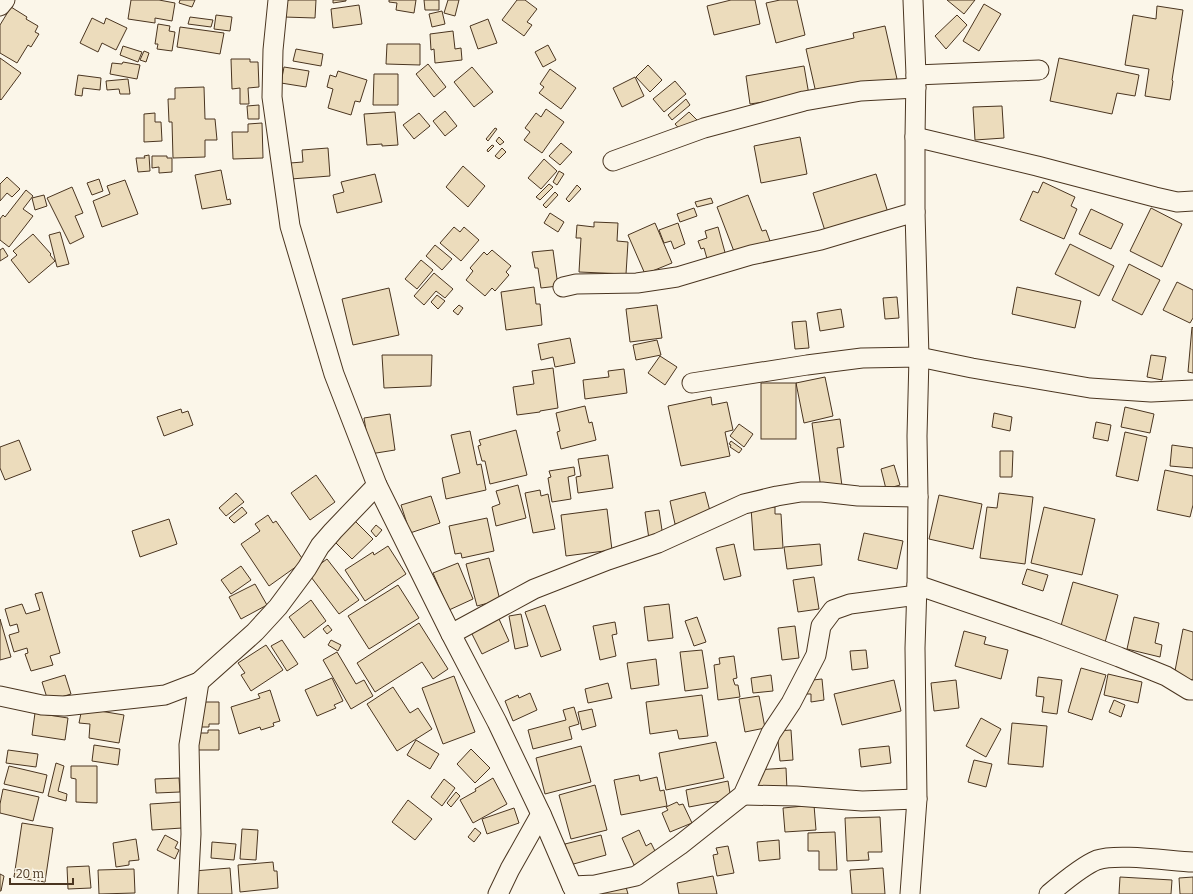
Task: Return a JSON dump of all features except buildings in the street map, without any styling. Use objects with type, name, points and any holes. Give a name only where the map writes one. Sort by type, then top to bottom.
[{"type":"street","points":[[0,6],[5,0]]},
{"type":"street","points":[[278,0],[273,50],[272,97],[290,226],[334,374],[376,486],[497,722],[541,814],[574,890],[636,876],[680,846],[743,795],[771,732],[791,703],[816,655],[821,626],[833,610],[850,604],[917,590],[1045,628],[1166,676],[1189,690],[1193,690]]},
{"type":"street","points":[[910,894],[917,799],[915,648],[917,590],[917,436],[919,357],[915,212],[916,82],[914,0]]},
{"type":"street","points":[[613,161],[704,128],[804,101],[916,82],[1039,70]]},
{"type":"street","points":[[915,138],[1037,166],[1177,202],[1193,201]]},
{"type":"street","points":[[563,287],[576,284],[637,283],[677,277],[751,255],[821,240],[915,212]]},
{"type":"street","points":[[692,383],[854,359],[919,357],[972,368],[1090,388],[1152,392],[1193,390]]},
{"type":"street","points":[[0,696],[42,705],[64,706],[165,695],[199,682],[255,632],[278,607],[307,568],[320,546],[376,486]]},
{"type":"street","points":[[451,634],[534,589],[608,560],[658,543],[744,504],[801,492],[822,492],[858,496],[918,496]]},
{"type":"street","points":[[187,894],[191,834],[189,745],[199,682]]},
{"type":"street","points":[[743,795],[796,796],[862,801],[917,799]]},
{"type":"street","points":[[498,894],[510,869],[541,814]]},
{"type":"street","points":[[1049,894],[1077,872],[1097,860],[1112,857],[1193,862]]}]
